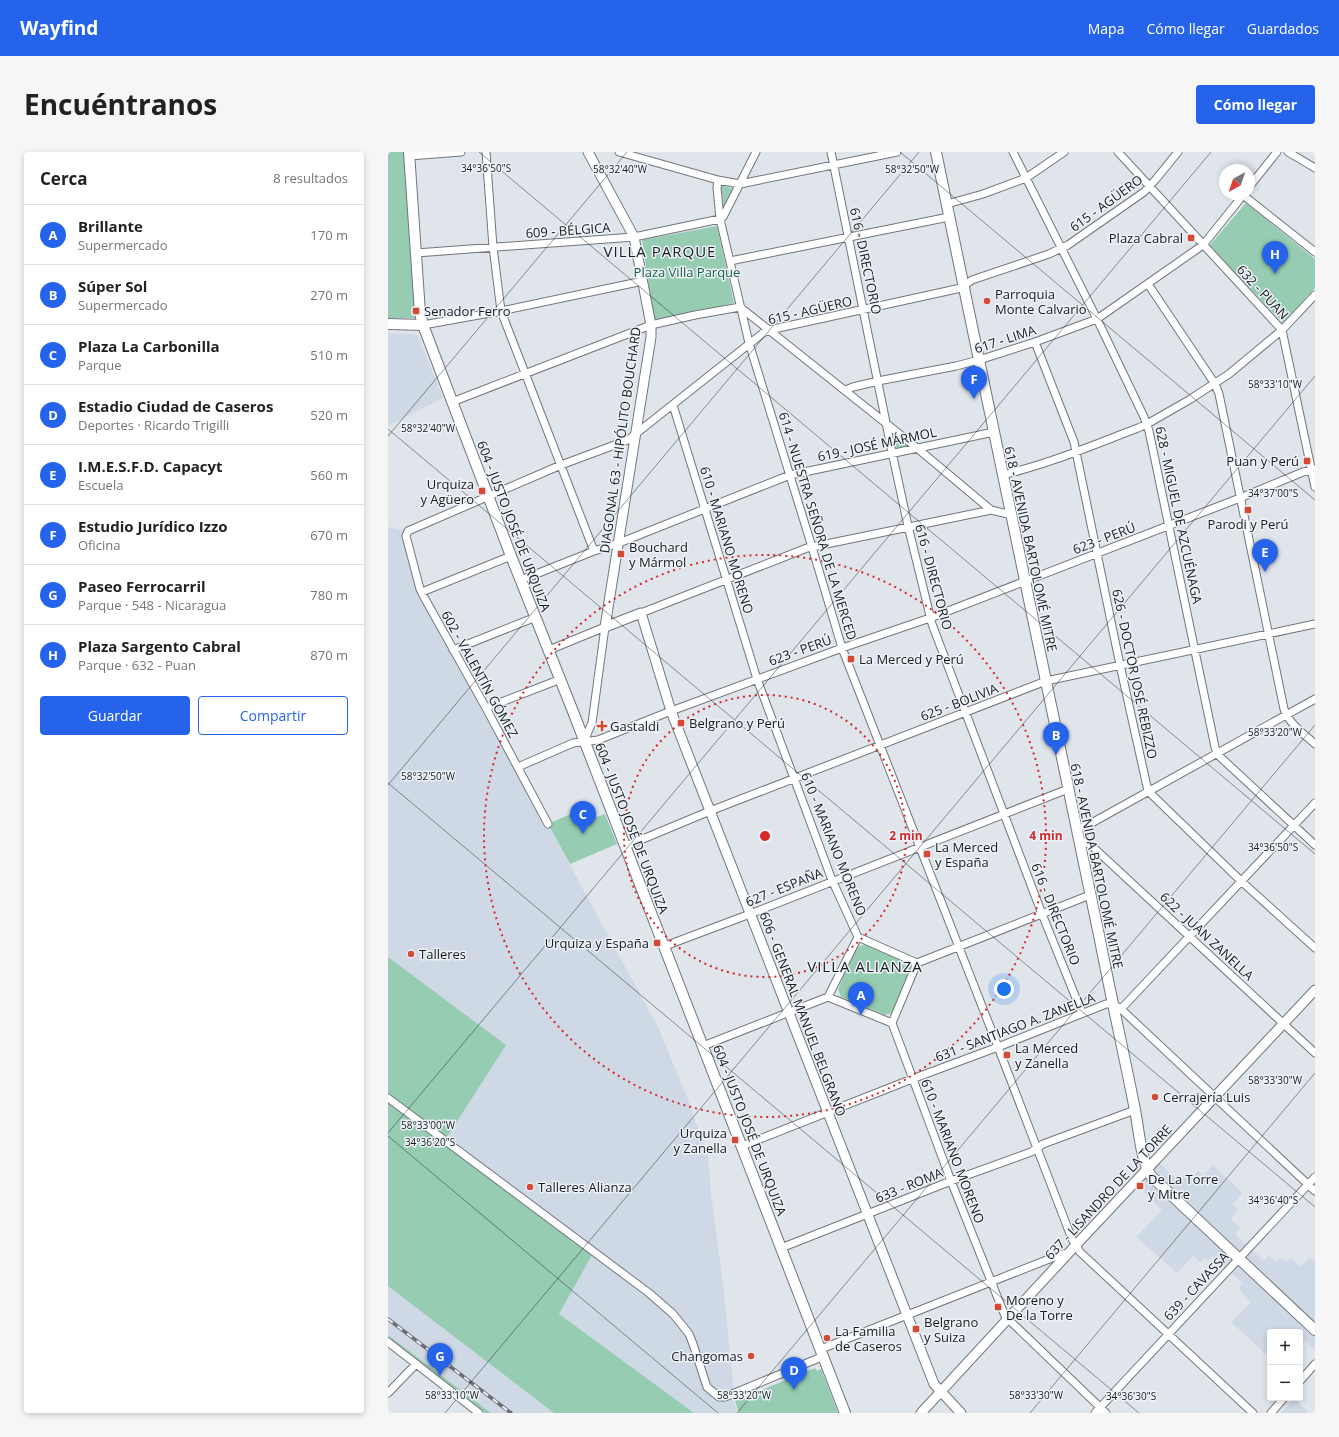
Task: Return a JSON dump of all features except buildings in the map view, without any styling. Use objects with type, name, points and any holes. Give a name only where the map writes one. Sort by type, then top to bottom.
[{"type":"main road","name":"618 - AVENIDA BARTOLOMÉ MITRE","points":[[936,152],[965,285],[1002,475],[1012,515],[1090,895],[1117,1007],[1147,1170]]},
{"type":"main road","name":"604 - JUSTO JOSÉ DE URQUIZA","points":[[409,154],[420,313],[423,325],[511,556],[626,846],[845,1413]]},
{"type":"main road","points":[[388,324],[423,325]]},
{"type":"main road","points":[[1147,1170],[1151,1176],[1238,1259],[1315,1330]]},
{"type":"street","points":[[409,154],[461,152]]},
{"type":"street","points":[[486,152],[493,248],[501,311],[524,374],[594,551]]},
{"type":"street","name":"DIAGONAL 63 - HIPÓLITO BOUCHARD","points":[[584,741],[592,723],[634,436],[651,337],[651,325],[634,237],[588,152]]},
{"type":"street","points":[[619,152],[637,154],[718,180],[740,184],[897,152]]},
{"type":"street","points":[[720,219],[723,217],[756,152]]},
{"type":"street","name":"616 - DIRECTORIO","points":[[831,152],[892,452],[930,618],[1003,814],[1082,1013]]},
{"type":"street","name":"628 - MIGUEL DE AZCUÉNAGA","points":[[1013,152],[1097,319],[1147,424],[1151,436],[1215,747],[1218,754]]},
{"type":"street","points":[[947,204],[983,194],[1026,178],[1064,152]]},
{"type":"street","name":"632 - PUAN","points":[[1118,152],[1282,330],[1313,469],[1315,487]]},
{"type":"street","name":"615 - AGÜERO","points":[[408,531],[489,495],[628,440],[749,343],[769,330],[952,290],[965,285],[972,280],[1061,249],[1150,187],[1178,152]]},
{"type":"street","points":[[1255,181],[1278,152]]},
{"type":"street","points":[[1288,152],[1315,168]]},
{"type":"street","name":"614 - NUESTRA SEÑORA DE LA MERCED","points":[[718,180],[717,188],[720,219],[749,343],[842,648],[1075,1246],[1253,1413]]},
{"type":"street","name":"617 - LIMA","points":[[845,390],[853,386],[980,360],[1035,342],[1097,319],[1203,245],[1239,200]]},
{"type":"street","points":[[1249,200],[1315,252]]},
{"type":"street","points":[[730,261],[950,216]]},
{"type":"street","name":"609 - BÉLGICA","points":[[416,253],[634,237],[720,219]]},
{"type":"street","points":[[423,325],[501,311],[643,281]]},
{"type":"street","points":[[1148,284],[1215,384],[1219,394],[1286,715],[1291,722],[1315,744]]},
{"type":"street","points":[[1002,475],[1023,470],[1076,452],[1147,424],[1215,384],[1229,374],[1282,330],[1315,295]]},
{"type":"street","points":[[452,402],[651,325],[740,307],[917,448],[991,510]]},
{"type":"street","name":"626 - DOCTOR JOSÉ REBIZZO","points":[[1035,342],[1071,433],[1076,452],[1120,665],[1148,791]]},
{"type":"street","name":"610 - MARIANO MORENO","points":[[673,405],[757,679],[832,880],[858,937],[828,997]]},
{"type":"street","name":"619 - JOSÉ MÁRMOL","points":[[521,580],[790,475],[892,452],[994,432]]},
{"type":"street","name":"623 - PERÚ","points":[[518,767],[574,743],[598,740],[757,679],[930,618],[1313,469]]},
{"type":"street","points":[[549,650],[812,547],[991,510],[1012,515]]},
{"type":"street","name":"602 - VALENTÍN GÓMEZ","points":[[408,531],[406,536],[422,592],[548,824]]},
{"type":"street","points":[[422,592],[511,556]]},
{"type":"street","name":"606 - GENERAL MANUEL BELGRANO","points":[[641,613],[671,711],[906,1315],[934,1384],[961,1413]]},
{"type":"street","points":[[453,650],[536,617]]},
{"type":"street","name":"625 - BOLIVIA","points":[[626,846],[710,811],[1046,681],[1315,624]]},
{"type":"street","points":[[486,708],[560,679]]},
{"type":"street","points":[[1077,829],[1088,825],[1218,754],[1315,699]]},
{"type":"street","points":[[1218,754],[1315,846]]},
{"type":"street","name":"627 - ESPAÑA","points":[[664,946],[750,914],[832,880],[1068,789]]},
{"type":"street","points":[[1148,791],[1241,881],[1315,948]]},
{"type":"street","points":[[1315,802],[1190,936],[1117,1007],[1315,1191]]},
{"type":"street","name":"622 - JUAN ZANELLA","points":[[1080,843],[1085,842],[1093,847],[1315,1053]]},
{"type":"street","points":[[858,937],[916,963],[1090,895]]},
{"type":"street","points":[[703,1046],[828,997],[892,1023],[916,963]]},
{"type":"street","name":"637 - LISANDRO DE LA TORRE","points":[[921,1413],[1315,990]]},
{"type":"street","name":"631 - SANTIAGO A. ZANELLA","points":[[742,1146],[1106,1004],[1117,1007]]},
{"type":"street","name":"610 - MARIANO MORENO","points":[[892,1023],[912,1079],[1005,1316],[1097,1410],[1106,1413]]},
{"type":"street","points":[[388,1098],[649,1293],[673,1314],[689,1334],[710,1391],[722,1398],[725,1398],[906,1315],[1062,1254],[1069,1254]]},
{"type":"street","name":"633 - ROMA","points":[[781,1248],[951,1180],[1031,1152],[1044,1144],[1135,1110]]},
{"type":"street","name":"639 - CAVASSA","points":[[1097,1410],[1315,1176]]},
{"type":"street","points":[[388,1342],[478,1413]]},
{"type":"street","points":[[388,1393],[416,1364]]},
{"type":"street","points":[[1303,1378],[1315,1364]]},
{"type":"street","points":[[1271,1413],[1281,1401]]},
{"type":"shaded area","points":[[388,333],[417,334],[443,398],[388,426]]},
{"type":"shaded area","points":[[388,527],[408,531],[420,589],[659,1029],[687,1097],[708,1157],[711,1193],[723,1284],[734,1393],[733,1400],[738,1413],[491,1413],[388,1335]]},
{"type":"shaded area","points":[[1159,1162],[1178,1181],[1184,1176],[1189,1181],[1198,1171],[1203,1176],[1213,1165],[1242,1193],[1233,1204],[1238,1210],[1231,1219],[1240,1228],[1235,1234],[1247,1246],[1242,1252],[1238,1252],[1154,1172],[1154,1167]]},
{"type":"shaded area","points":[[1144,1179],[1148,1179],[1233,1258],[1225,1269],[1212,1256],[1208,1260],[1205,1258],[1200,1262],[1193,1256],[1177,1273],[1136,1237],[1162,1210],[1138,1186]]},
{"type":"shaded area","points":[[1252,1250],[1264,1261],[1269,1256],[1276,1262],[1281,1258],[1286,1262],[1290,1258],[1301,1266],[1310,1257],[1315,1261],[1315,1326],[1245,1261],[1245,1257]]},
{"type":"shaded area","points":[[1238,1265],[1315,1336],[1315,1350],[1303,1339],[1303,1329],[1267,1329],[1267,1355],[1231,1322],[1251,1302],[1238,1288],[1243,1283],[1230,1271]]},
{"type":"shaded area","points":[[1292,1401],[1296,1401],[1309,1413],[1281,1413]]},
{"type":"green space","points":[[388,152],[404,152],[417,315],[414,318],[388,318]]},
{"type":"green space","points":[[721,185],[734,189],[724,209]]},
{"type":"green space","points":[[1246,203],[1315,259],[1315,288],[1283,323],[1209,246]]},
{"type":"green space","name":"Plaza Villa Parque","points":[[717,226],[734,303],[658,321],[654,319],[642,240]]},
{"type":"green space","points":[[892,432],[909,446],[894,448]]},
{"type":"green space","points":[[573,813],[578,824],[605,814],[617,844],[570,864],[548,824]]},
{"type":"green space","points":[[865,944],[905,960],[911,970],[892,1013],[885,1015],[841,997],[838,989],[856,948]]},
{"type":"green space","points":[[388,957],[506,1045],[443,1143],[592,1255],[559,1314],[694,1413],[554,1413],[388,1286]]},
{"type":"green space","points":[[388,1335],[491,1413],[485,1413],[388,1339]]},
{"type":"green space","points":[[815,1368],[817,1371],[821,1369],[838,1413],[739,1413],[735,1401]]},
{"type":"railway","points":[[388,1319],[511,1413]]},
{"type":"place","name":"Plaza Cabral","points":[[1191,238]]},
{"type":"place","name":"Plaza Sargento Cabral","points":[[1275,274]]},
{"type":"place","name":"Parroquia Monte Calvario","points":[[987,301]]},
{"type":"place","name":"Senador Ferro","points":[[416,311]]},
{"type":"place","name":"Estudio Jurídico Izzo","points":[[974,399]]},
{"type":"place","name":"Puan y Perú","points":[[1307,461]]},
{"type":"place","name":"Urquiza y Agüero","points":[[482,491]]},
{"type":"place","name":"Parodi y Perú","points":[[1248,510]]},
{"type":"place","name":"Bouchard y Mármol","points":[[621,554]]},
{"type":"place","name":"I.M.E.S.F.D. Capacyt","points":[[1265,572]]},
{"type":"place","name":"La Merced y Perú","points":[[851,659]]},
{"type":"place","name":"Belgrano y Perú","points":[[681,723]]},
{"type":"place","name":"Gastaldi","points":[[602,726]]},
{"type":"place","name":"Súper Sol","points":[[1056,755]]},
{"type":"place","name":"Plaza La Carbonilla","points":[[583,834]]},
{"type":"place","name":"La Merced y España","points":[[927,854]]},
{"type":"place","name":"Urquiza y España","points":[[657,943]]},
{"type":"place","name":"Talleres","points":[[411,954]]},
{"type":"place","name":"Brillante","points":[[861,1015]]},
{"type":"place","name":"La Merced y Zanella","points":[[1007,1055]]},
{"type":"place","name":"Cerrajería Luis","points":[[1155,1097]]},
{"type":"place","name":"Urquiza y Zanella","points":[[735,1140]]},
{"type":"place","name":"De La Torre y Mitre","points":[[1140,1186]]},
{"type":"place","name":"Talleres Alianza","points":[[530,1187]]},
{"type":"place","name":"Moreno y De la Torre","points":[[998,1307]]},
{"type":"place","name":"Belgrano y Suiza","points":[[916,1329]]},
{"type":"place","name":"La Familia de Caseros","points":[[827,1338]]},
{"type":"place","name":"Changomas","points":[[751,1356]]},
{"type":"place","name":"Paseo Ferrocarril","points":[[440,1376]]},
{"type":"place","name":"Estadio Ciudad de Caseros","points":[[794,1390]]},
{"type":"district","name":"VILLA PARQUE","points":[[660,252]]},
{"type":"district","name":"VILLA ALIANZA","points":[[865,967]]}]
